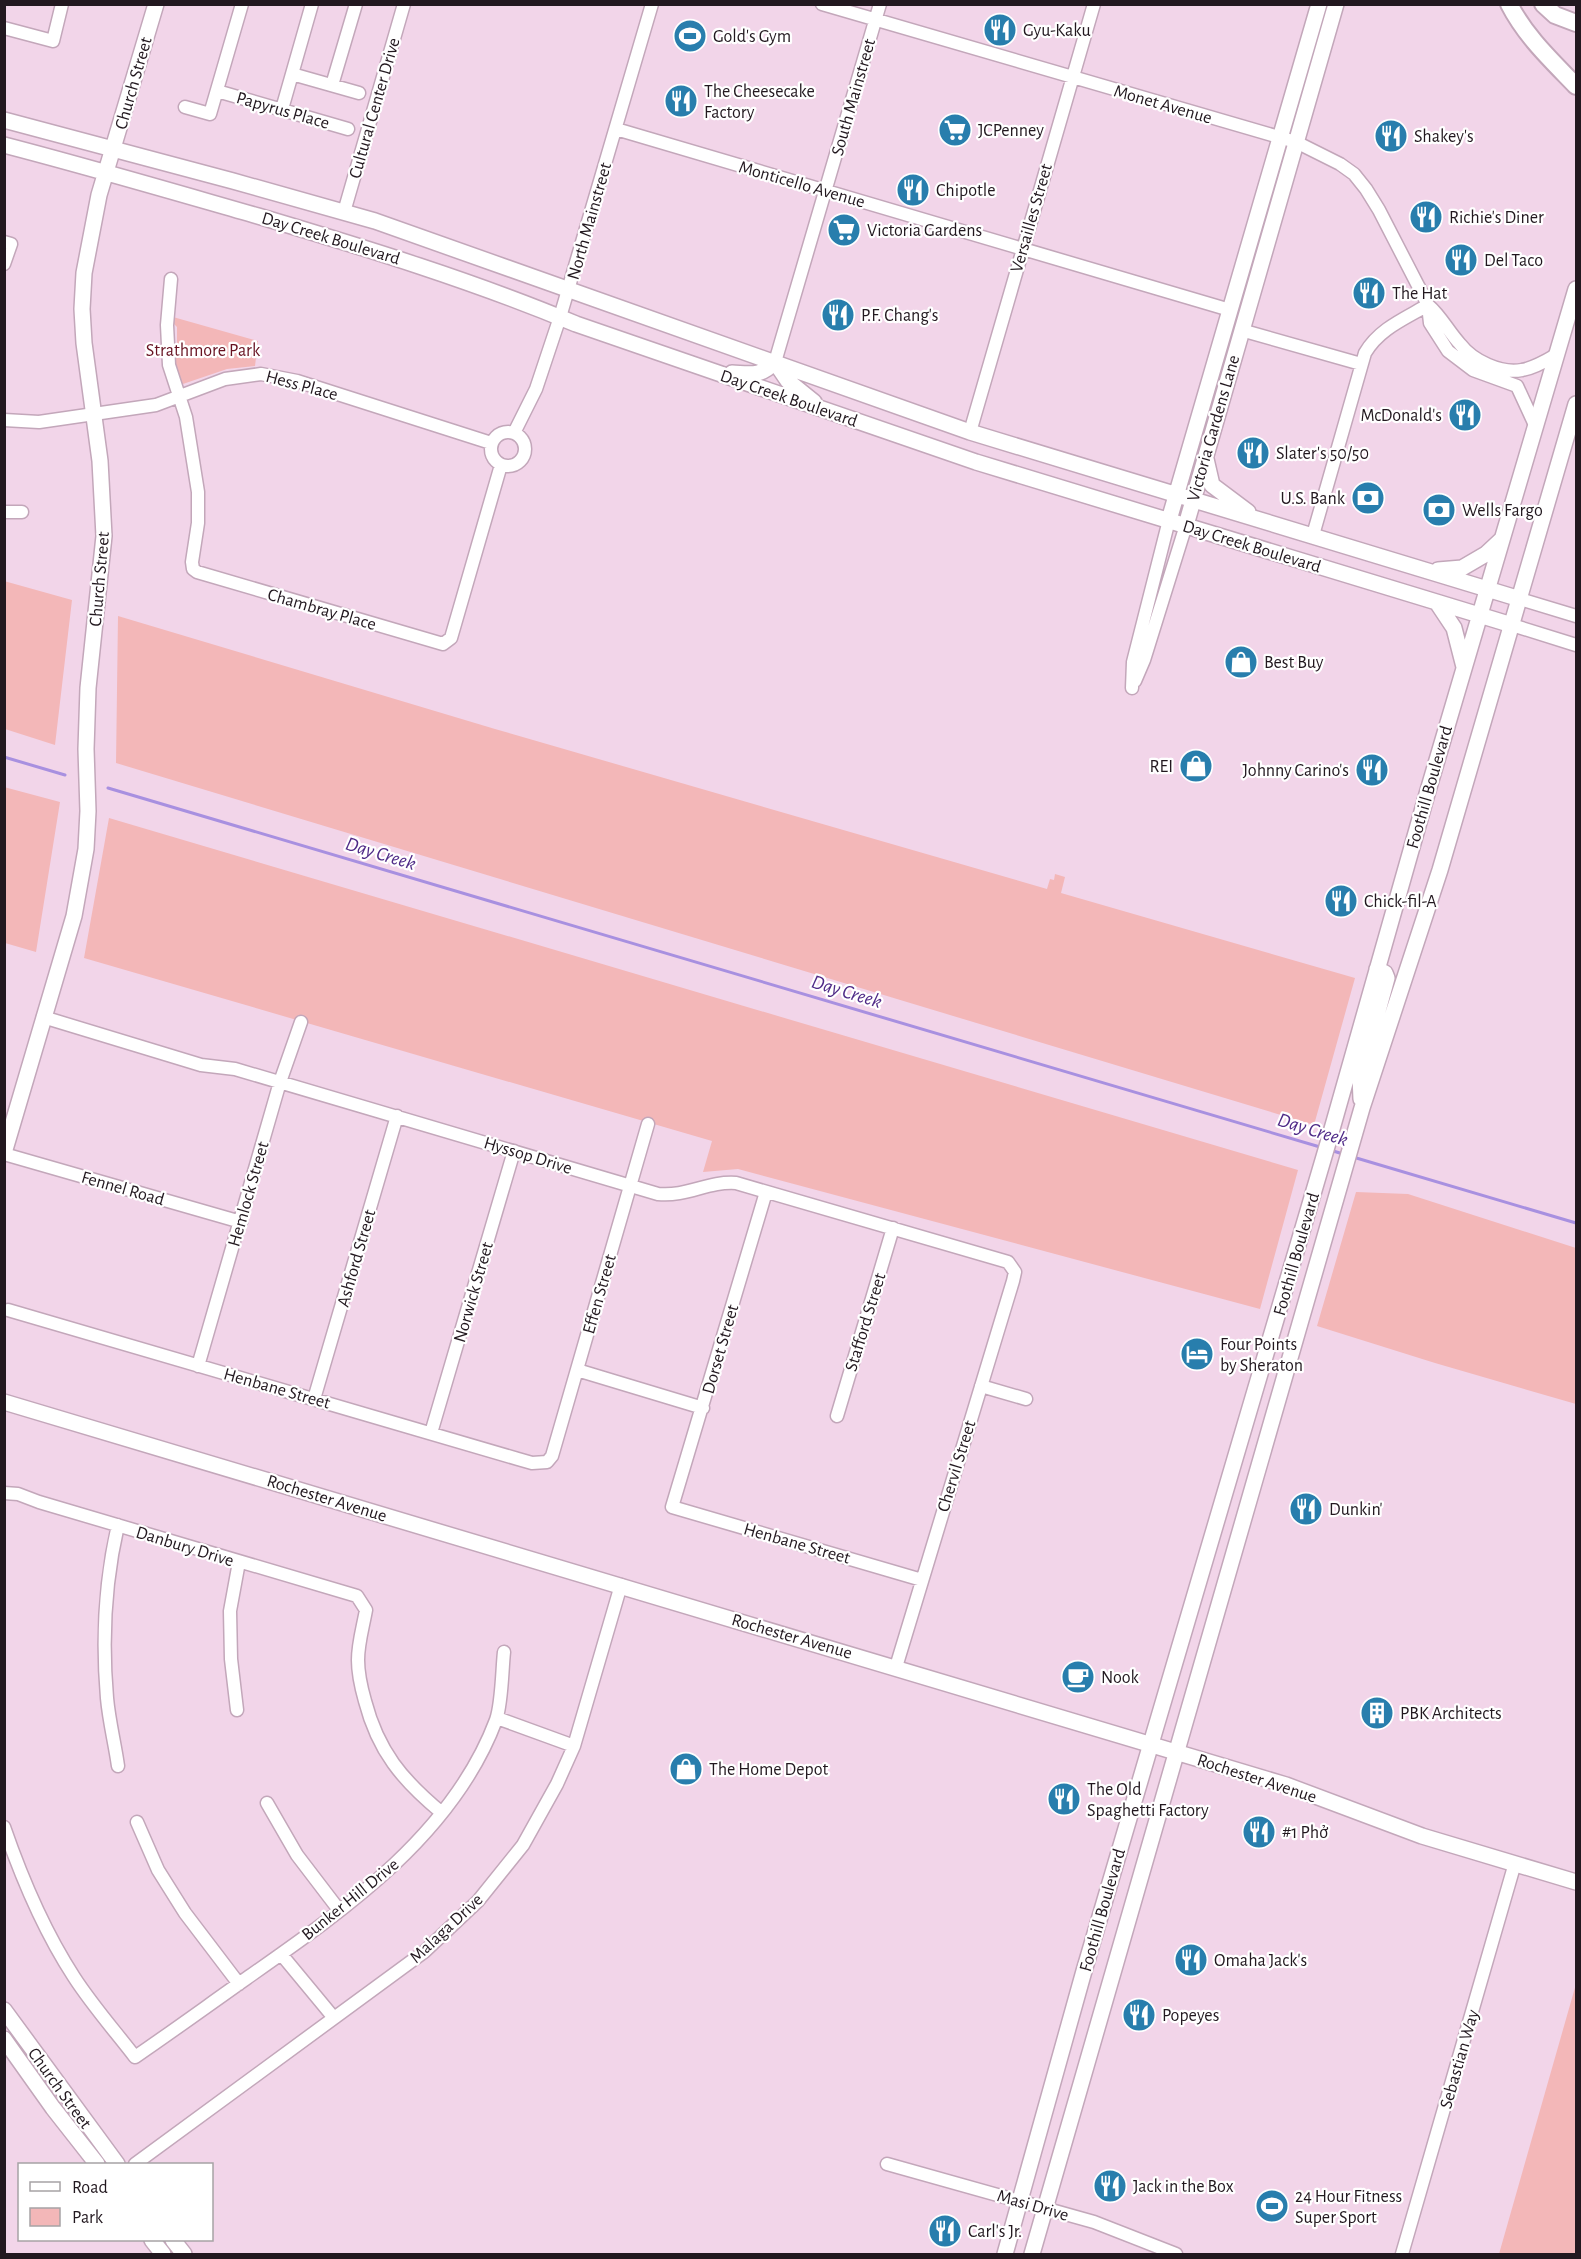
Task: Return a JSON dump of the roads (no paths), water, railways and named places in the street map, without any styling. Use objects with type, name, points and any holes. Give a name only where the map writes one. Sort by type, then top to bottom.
[{"type":"highway","points":[[1509,4],[1518,22],[1535,43],[1576,86]]},
{"type":"highway","points":[[1543,4],[1555,15],[1576,23]]},
{"type":"main road","name":"Church Street","points":[[4,1154],[74,916],[86,849],[88,687],[104,536],[101,471],[84,343],[82,291],[91,231],[106,172],[156,4]]},
{"type":"main road","name":"Victoria Gardens Lane","points":[[1169,520],[1319,4]]},
{"type":"main road","name":"Victoria Gardens Lane","points":[[1186,525],[1336,4]]},
{"type":"main road","name":"Day Creek Boulevard","points":[[4,120],[344,212],[970,432],[1520,599]]},
{"type":"main road","name":"Day Creek Boulevard","points":[[4,145],[106,172],[381,252],[714,372],[976,462],[1512,625]]},
{"type":"main road","name":"Foothill Boulevard","points":[[1005,2254],[1084,1971],[1576,289]]},
{"type":"main road","points":[[714,372],[758,374],[775,362],[788,381],[826,411]]},
{"type":"main road","name":"Foothill Boulevard","points":[[1032,2254],[1362,1108],[1440,870],[1576,404]]},
{"type":"main road","points":[[1206,455],[1212,485],[1255,518]]},
{"type":"main road","points":[[1429,571],[1462,568],[1486,554],[1501,540]]},
{"type":"main road","points":[[1438,603],[1454,628],[1464,667]]},
{"type":"main road","points":[[1362,1108],[1360,1077],[1387,978],[1385,973],[1377,969]]},
{"type":"main road","name":"Rochester Avenue","points":[[4,1402],[1286,1785],[1422,1836],[1576,1882]]},
{"type":"main road","name":"Church Street","points":[[4,2010],[116,2163]]},
{"type":"main road","name":"Church Street","points":[[4,2039],[53,2108],[96,2163]]},
{"type":"main road","points":[[153,2241],[163,2254]]},
{"type":"main road","points":[[174,2241],[184,2254]]},
{"type":"street","points":[[4,28],[53,41],[62,4]]},
{"type":"street","points":[[185,107],[210,114],[242,4]]},
{"type":"street","points":[[282,109],[312,4]]},
{"type":"street","points":[[332,85],[356,4]]},
{"type":"street","name":"Cultural Center Drive","points":[[344,212],[404,4]]},
{"type":"street","name":"North Mainstreet","points":[[514,432],[536,389],[569,290],[652,4]]},
{"type":"street","name":"Monet Avenue","points":[[822,4],[1280,137],[1296,142],[1340,164],[1354,174],[1385,220],[1428,305],[1430,323],[1448,351],[1473,370],[1517,386],[1536,425]]},
{"type":"street","name":"South Mainstreet","points":[[775,362],[880,4]]},
{"type":"street","name":"Versailles Street","points":[[970,432],[1094,4]]},
{"type":"street","points":[[292,74],[359,93]]},
{"type":"street","name":"Papyrus Place","points":[[217,91],[348,129]]},
{"type":"street","name":"Monticello Avenue","points":[[616,129],[1230,310]]},
{"type":"street","points":[[4,264],[8,243]]},
{"type":"street","points":[[171,279],[168,303],[168,357],[173,381],[180,397]]},
{"type":"street","points":[[1313,535],[1361,364],[1373,339],[1428,305]]},
{"type":"street","name":"Monet Avenue","points":[[1428,305],[1440,315],[1468,354],[1488,365],[1521,371],[1556,355]]},
{"type":"street","points":[[1241,330],[1361,364]]},
{"type":"street","name":"Hess Place","points":[[4,420],[39,422],[156,405],[225,379],[244,375],[271,375],[491,443]]},
{"type":"street","name":"Chambray Place","points":[[180,397],[189,430],[198,492],[198,523],[193,569],[443,644],[451,638],[501,465]]},
{"type":"street","points":[[514,432],[524,443],[524,454],[518,463],[501,465],[493,458],[491,443],[499,434],[514,432]]},
{"type":"street","points":[[4,512],[22,512]]},
{"type":"street","name":"Victoria Gardens Lane","points":[[1169,520],[1133,662],[1132,688],[1144,660],[1186,525]]},
{"type":"street","name":"Day Creek Boulevard","points":[[1520,599],[1576,616]]},
{"type":"street","name":"Day Creek Boulevard","points":[[1512,625],[1576,645]]},
{"type":"street","name":"Hyssop Drive","points":[[43,1017],[201,1065],[224,1066],[280,1082],[658,1194],[677,1195],[725,1182],[736,1183],[1000,1259],[1012,1266]]},
{"type":"street","name":"Hemlock Street","points":[[198,1366],[280,1082],[301,1022]]},
{"type":"street","name":"Ashford Street","points":[[314,1399],[398,1116]]},
{"type":"street","name":"Effen Street","points":[[547,1462],[552,1456],[648,1124]]},
{"type":"street","name":"Norwick Street","points":[[431,1433],[514,1151]]},
{"type":"street","name":"Fennel Road","points":[[4,1154],[241,1222]]},
{"type":"street","name":"Dorset Street","points":[[672,1506],[766,1192]]},
{"type":"street","name":"Stafford Street","points":[[837,1416],[893,1228]]},
{"type":"street","name":"Chervil Street","points":[[896,1667],[1013,1281],[1015,1272],[1012,1266]]},
{"type":"street","name":"Henbane Street","points":[[8,1310],[532,1463],[547,1462]]},
{"type":"street","points":[[577,1370],[703,1408]]},
{"type":"street","points":[[981,1386],[1026,1399]]},
{"type":"street","name":"Danbury Drive","points":[[4,1493],[18,1494],[357,1596],[366,1610],[359,1641],[358,1661],[359,1681],[371,1724],[391,1762],[416,1791],[442,1813]]},
{"type":"street","name":"Henbane Street","points":[[672,1506],[922,1580]]},
{"type":"street","points":[[118,1525],[111,1554],[104,1640],[107,1701],[118,1766]]},
{"type":"street","points":[[237,1710],[231,1659],[230,1611],[239,1562]]},
{"type":"street","name":"Malaga Drive","points":[[136,2163],[424,1952],[478,1901],[523,1845],[553,1792],[574,1746],[621,1586]]},
{"type":"street","name":"Bunker Hill Drive","points":[[7,1845],[59,1951],[75,1978],[135,2057],[339,1910],[389,1870],[442,1813],[474,1764],[497,1718],[504,1652]]},
{"type":"street","points":[[497,1718],[574,1746]]},
{"type":"street","points":[[267,1803],[297,1855],[339,1910]]},
{"type":"street","points":[[137,1822],[158,1870],[185,1913],[239,1984]]},
{"type":"street","points":[[4,1827],[7,1845]]},
{"type":"street","name":"Sebastian Way","points":[[1402,2254],[1515,1863]]},
{"type":"street","points":[[281,1954],[334,2018]]},
{"type":"street","name":"Masi Drive","points":[[886,2164],[1094,2222],[1176,2254]]},
{"type":"waterway","name":"Day Creek","points":[[4,757],[65,775]]},
{"type":"waterway","name":"Day Creek","points":[[108,788],[1320,1147]]},
{"type":"waterway","name":"Day Creek","points":[[1330,1150],[1343,1154]]},
{"type":"waterway","name":"Day Creek","points":[[1353,1157],[1576,1223]]},
{"type":"place","name":"Gyu-Kaku","points":[[1000,30]]},
{"type":"place","name":"Gold's Gym","points":[[690,36]]},
{"type":"place","name":"The Cheesecake Factory","points":[[681,101]]},
{"type":"place","name":"JCPenney","points":[[955,130]]},
{"type":"place","name":"Shakey's","points":[[1391,136]]},
{"type":"place","name":"Chipotle","points":[[913,190]]},
{"type":"place","name":"Richie's Diner","points":[[1426,217]]},
{"type":"place","name":"Victoria Gardens","points":[[844,230]]},
{"type":"place","name":"Del Taco","points":[[1461,260]]},
{"type":"place","name":"The Hat","points":[[1369,293]]},
{"type":"place","name":"P.F. Chang's","points":[[838,315]]},
{"type":"place","name":"McDonald's","points":[[1465,415]]},
{"type":"place","name":"Slater's 50/50","points":[[1253,453]]},
{"type":"place","name":"U.S. Bank","points":[[1368,498]]},
{"type":"place","name":"Wells Fargo","points":[[1439,510]]},
{"type":"place","name":"Best Buy","points":[[1241,662]]},
{"type":"place","name":"REI","points":[[1196,766]]},
{"type":"place","name":"Johnny Carino's","points":[[1372,770]]},
{"type":"place","name":"Chick-fil-A","points":[[1341,901]]},
{"type":"place","name":"Four Points by Sheraton","points":[[1197,1354]]},
{"type":"place","name":"Dunkin'","points":[[1306,1509]]},
{"type":"place","name":"Nook","points":[[1078,1677]]},
{"type":"place","name":"PBK Architects","points":[[1377,1713]]},
{"type":"place","name":"The Home Depot","points":[[686,1769]]},
{"type":"place","name":"The Old Spaghetti Factory","points":[[1064,1799]]},
{"type":"place","name":"#1 Phở","points":[[1259,1832]]},
{"type":"place","name":"Omaha Jack's","points":[[1191,1960]]},
{"type":"place","name":"Popeyes","points":[[1139,2015]]},
{"type":"place","name":"Jack in the Box","points":[[1110,2186]]},
{"type":"place","name":"24 Hour Fitness Super Sport","points":[[1272,2206]]},
{"type":"place","name":"Carl's Jr.","points":[[945,2231]]},
{"type":"park label","name":"Strathmore Park","points":[[203,350]]}]
